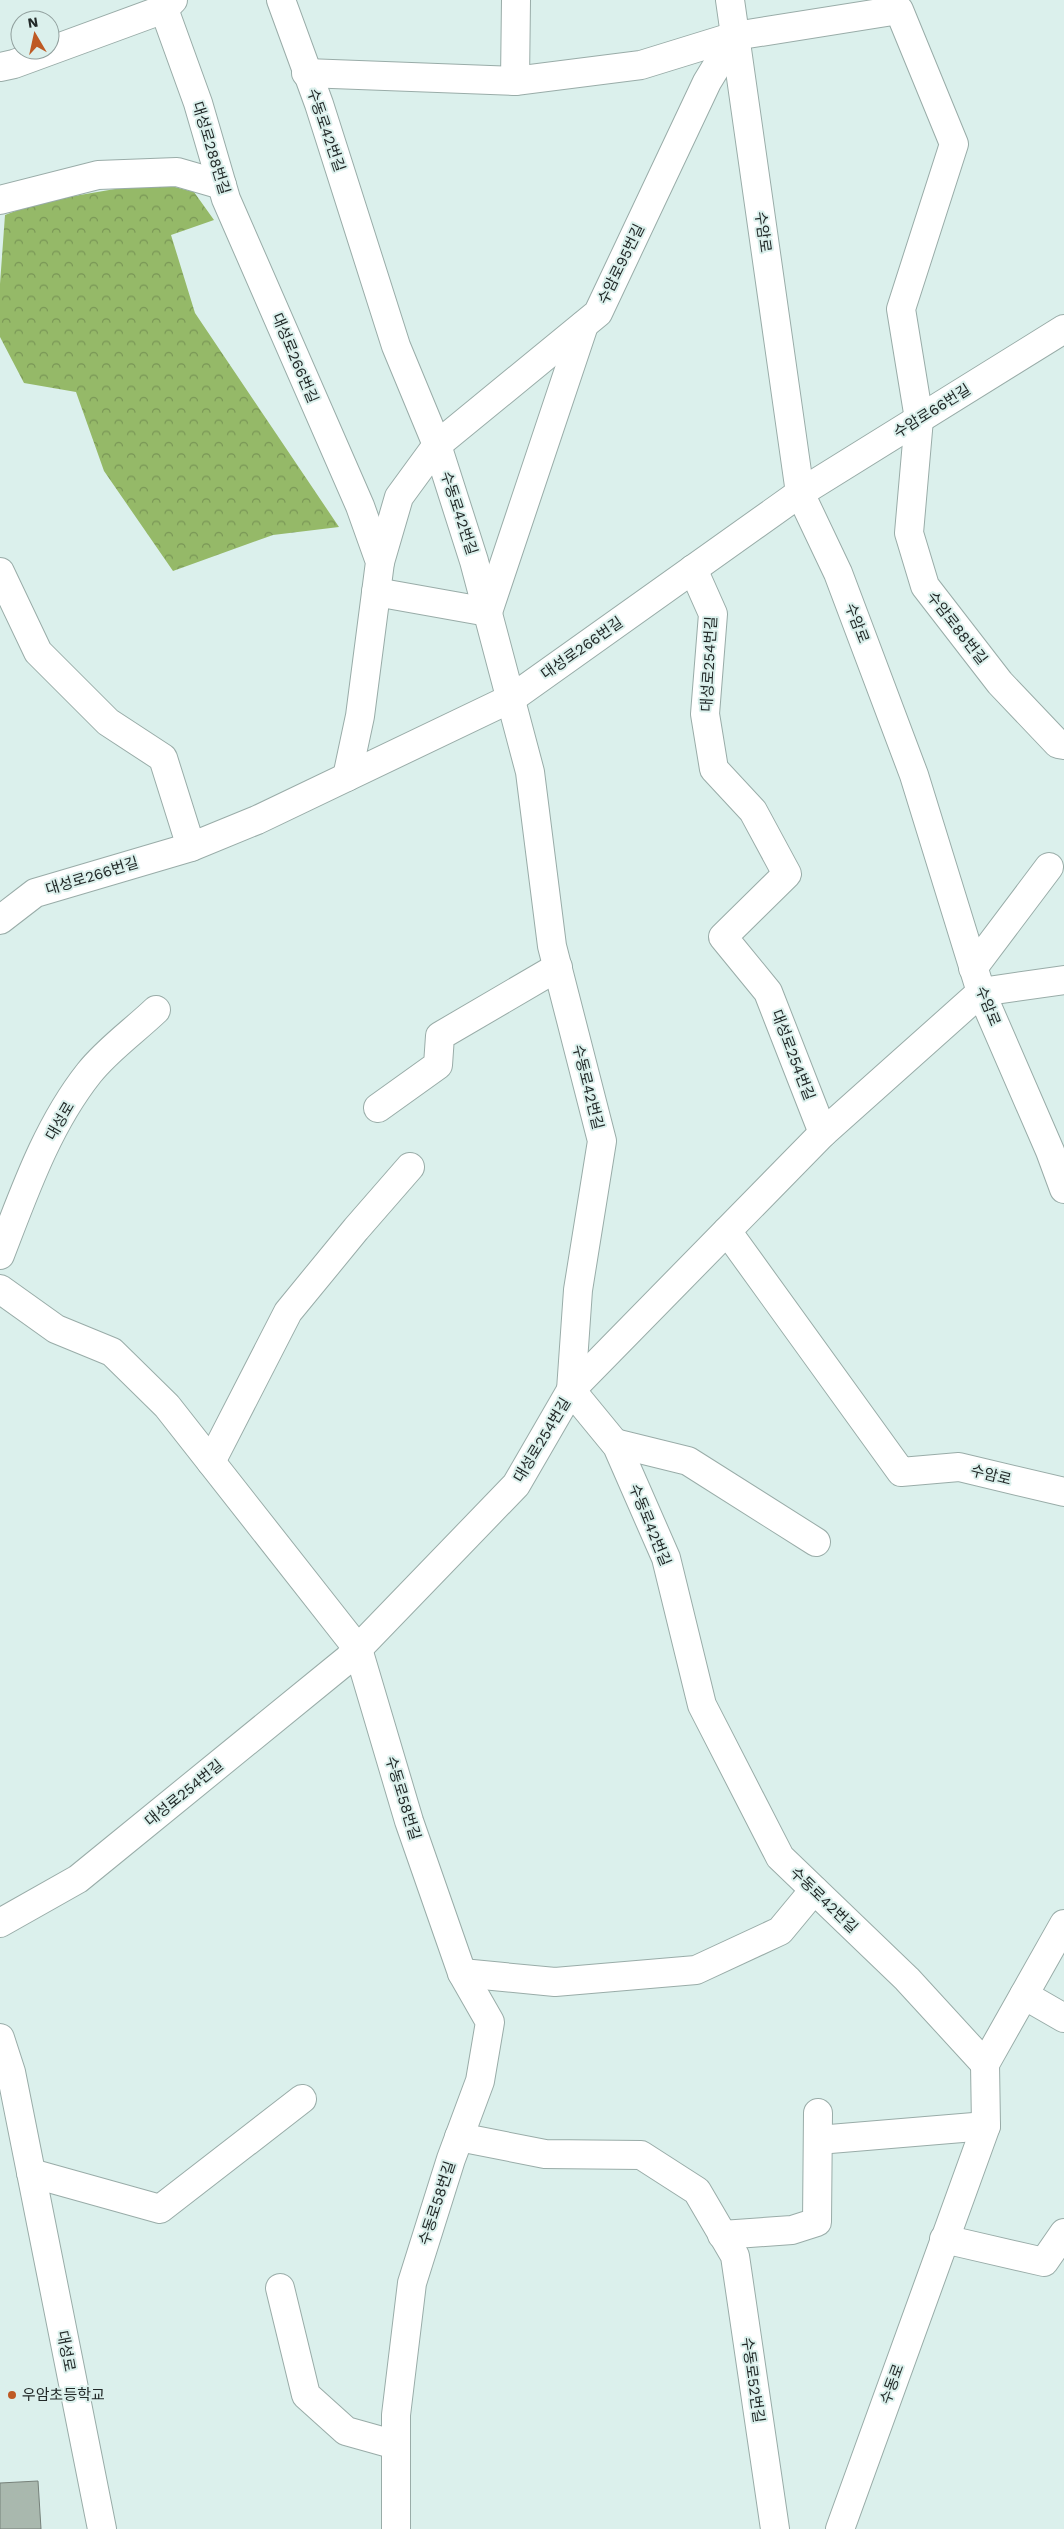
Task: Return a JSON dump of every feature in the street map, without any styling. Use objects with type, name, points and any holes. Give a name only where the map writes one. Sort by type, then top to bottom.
[{"type":"street","name":"수동로42번길","points":[[280,0],[319,104],[396,346],[437,445],[474,561],[512,698],[530,772],[552,946],[602,1142],[578,1290],[571,1390],[615,1443],[666,1558],[702,1705],[780,1858],[907,1979],[985,2064]]},
{"type":"street","points":[[516,0],[515,82],[641,65],[735,36],[897,5],[954,144],[901,309],[919,419]]},
{"type":"street","name":"수암로","points":[[730,0],[800,493],[838,573],[910,766],[977,980],[1064,1188]]},
{"type":"street","name":"대성로288번길","points":[[0,66],[14,64],[169,5],[222,185],[264,285]]},
{"type":"street","name":"수암로95번길","points":[[488,612],[584,325],[598,313],[706,82],[735,36]]},
{"type":"street","name":"수동로42번길","points":[[306,73],[515,82]]},
{"type":"street","points":[[0,200],[98,175],[177,172],[222,185]]},
{"type":"street","name":"대성로266번길","points":[[264,285],[360,506],[380,562],[360,716],[347,777]]},
{"type":"street","points":[[380,562],[399,497],[437,445],[584,325]]},
{"type":"street","name":"수암로66번길","points":[[800,493],[1064,329]]},
{"type":"street","name":"수암로88번길","points":[[919,419],[909,533],[925,586],[1000,683],[1058,744],[1064,745]]},
{"type":"street","name":"대성로266번길","points":[[0,920],[35,893],[191,847],[257,820],[512,698],[800,493]]},
{"type":"street","name":"대성로254번길","points":[[693,569],[713,614],[705,714],[714,769],[753,811],[787,874],[722,937],[768,992],[823,1133]]},
{"type":"street","points":[[0,572],[38,652],[108,722],[163,758],[191,847]]},
{"type":"street","points":[[376,592],[488,612]]},
{"type":"street","name":"대성로254번길","points":[[0,1923],[78,1879],[358,1649],[516,1484],[571,1390],[823,1133],[977,980],[1049,867]]},
{"type":"street","points":[[378,1108],[438,1065],[440,1036],[558,967]]},
{"type":"street","points":[[977,980],[1064,980]]},
{"type":"street","name":"대성로","points":[[0,1255],[25,1190],[57,1121],[90,1073],[156,1010]]},
{"type":"street","points":[[211,1462],[288,1312],[410,1167]]},
{"type":"street","name":"수암로","points":[[727,1231],[901,1472],[959,1467],[1064,1492]]},
{"type":"street","points":[[0,1289],[56,1328],[112,1352],[167,1406],[358,1649]]},
{"type":"street","points":[[615,1443],[688,1460],[816,1542]]},
{"type":"street","name":"수동로58번길","points":[[358,1649],[409,1821],[462,1973],[490,2022],[480,2081],[412,2282],[396,2415],[396,2529]]},
{"type":"street","points":[[462,1973],[555,1982],[696,1970],[780,1931],[814,1890]]},
{"type":"street","points":[[985,2064],[1064,1924]]},
{"type":"street","points":[[1024,1995],[1064,2018]]},
{"type":"street","name":"대성로","points":[[0,2038],[6,2073],[31,2173],[102,2529]]},
{"type":"street","name":"수동로","points":[[840,2529],[986,2126],[985,2064]]},
{"type":"street","points":[[31,2173],[160,2209],[302,2099]]},
{"type":"street","points":[[722,2235],[792,2230],[817,2222],[818,2112]]},
{"type":"street","points":[[818,2140],[986,2126]]},
{"type":"street","name":"수동로52번길","points":[[460,2137],[545,2154],[640,2155],[698,2191],[735,2256],[775,2529]]},
{"type":"street","points":[[944,2239],[1044,2262],[1064,2233]]},
{"type":"street","points":[[280,2288],[306,2396],[346,2432],[396,2445]]},
{"type":"green space","points":[[156,182],[194,192],[214,220],[171,235],[195,313],[339,527],[273,535],[173,571],[104,471],[76,392],[24,383],[0,337],[0,284],[5,215],[39,202]]},
{"type":"building","points":[[38,2481],[41,2529],[0,2529],[0,2483]]},
{"type":"place","name":"우암초등학교","points":[[12,2395]]}]
